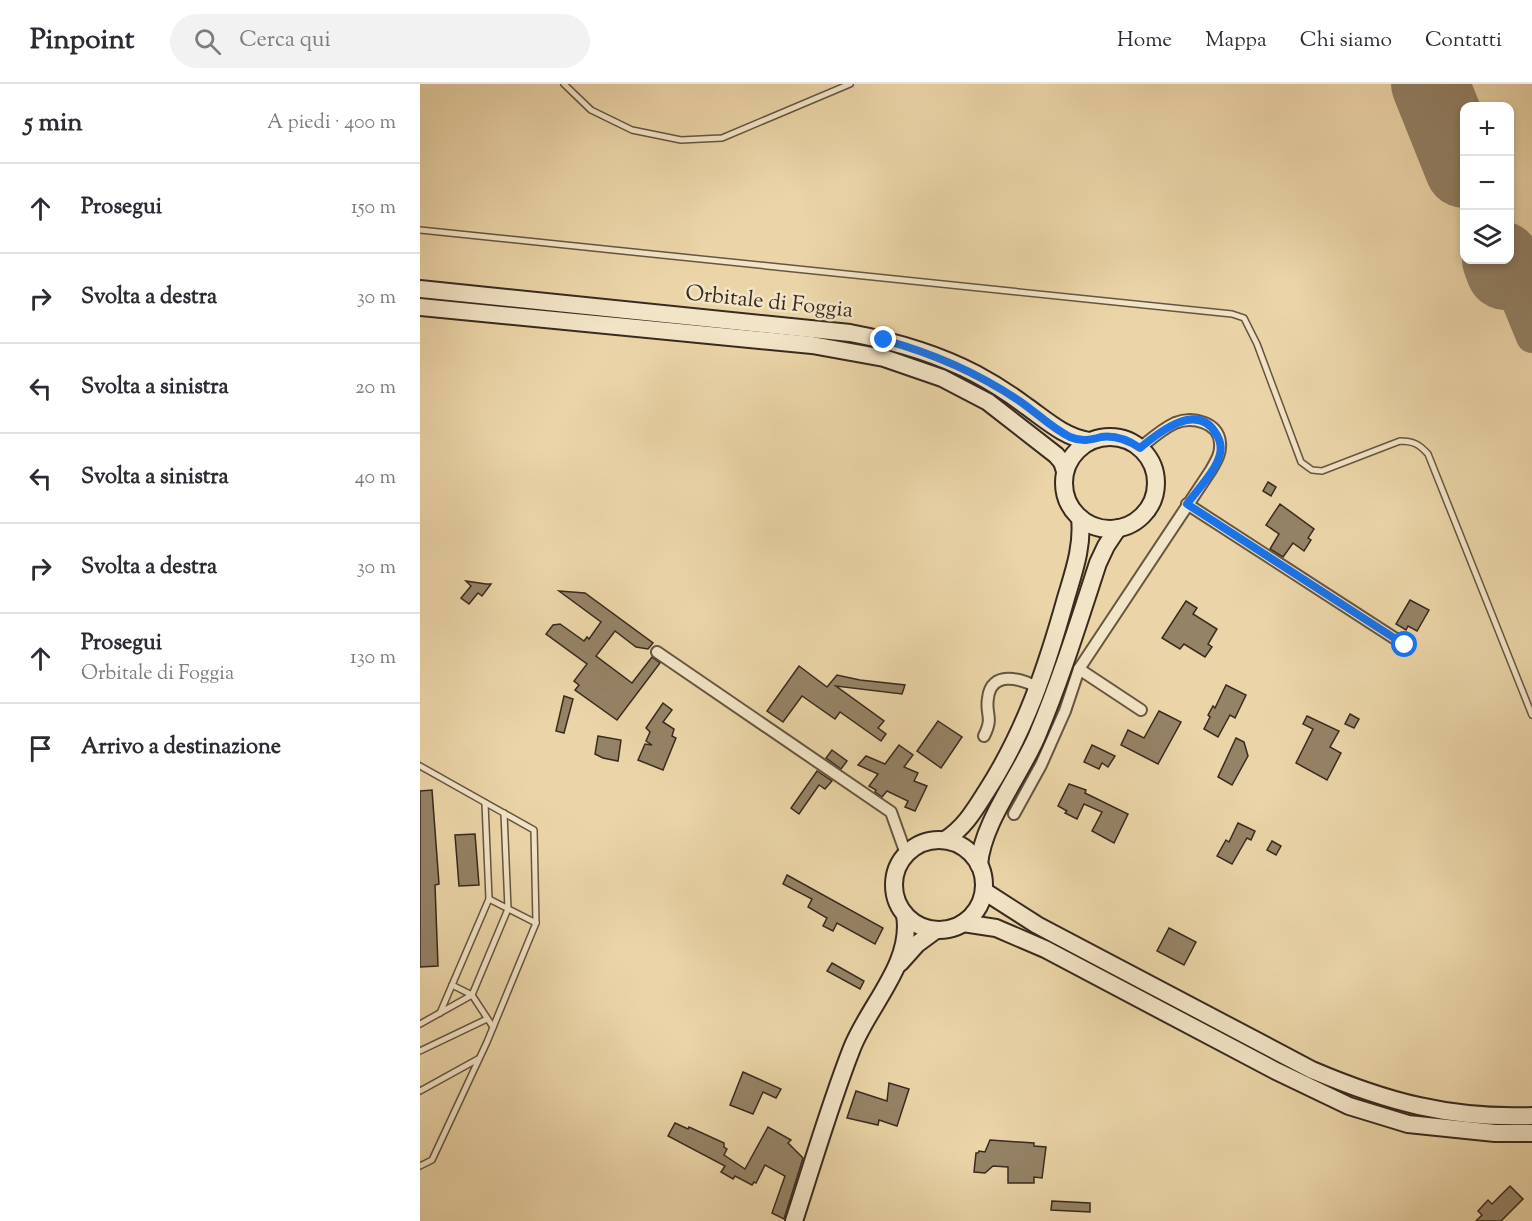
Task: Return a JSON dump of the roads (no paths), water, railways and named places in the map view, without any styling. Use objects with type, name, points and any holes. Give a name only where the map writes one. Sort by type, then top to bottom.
[{"type":"main road","name":"Orbitale di Foggia","points":[[420,289],[839,332],[884,340],[926,351],[976,374],[1070,436],[1089,441]]},
{"type":"main road","name":"Orbitale di Foggia","points":[[420,307],[812,345],[884,357],[942,378],[988,402],[1056,455],[1065,471]]},
{"type":"main road","points":[[1102,437],[1129,440],[1140,448],[1150,459],[1155,473],[1156,488],[1143,514],[1132,523],[1118,528],[1093,525],[1080,518],[1072,510],[1066,498],[1064,484],[1065,471],[1074,454],[1089,441],[1102,437]]},
{"type":"main road","points":[[897,966],[906,933],[905,915],[896,897],[894,882],[899,864],[906,854],[924,843],[945,840],[956,833],[970,818],[998,774],[1028,716],[1055,639],[1078,558],[1081,541],[1080,518]]},
{"type":"main road","points":[[979,865],[980,850],[989,829],[1036,739],[1056,688],[1098,563],[1118,528]]},
{"type":"main road","points":[[905,915],[925,927],[936,930],[963,923],[976,909],[984,891],[979,865],[965,848],[945,840]]},
{"type":"main road","points":[[984,891],[1037,925],[1312,1070],[1359,1090],[1406,1104],[1464,1114],[1532,1116]]},
{"type":"main road","points":[[963,923],[996,928],[1045,949],[1276,1071],[1349,1106],[1419,1125],[1495,1133],[1532,1132]]},
{"type":"main road","points":[[794,1221],[825,1125],[853,1047],[866,1020],[897,966],[917,944],[936,930]]},
{"type":"street","points":[[1014,814],[1041,765],[1065,711],[1079,669],[1220,455],[1221,440],[1213,428],[1206,423],[1192,420],[1176,423],[1140,448]]},
{"type":"street","points":[[1187,504],[1405,645]]},
{"type":"street","points":[[657,652],[891,812],[906,854]]},
{"type":"street","points":[[1079,669],[1141,710]]},
{"type":"street","points":[[984,736],[990,719],[987,700],[995,683],[1005,678],[1017,678],[1038,688]]},
{"type":"lane","points":[[564,84],[591,110],[632,130],[681,140],[722,138],[850,84]]},
{"type":"lane","points":[[420,230],[1232,314],[1244,318],[1257,344],[1301,462],[1312,470],[1322,471],[1400,441],[1412,441],[1428,454],[1532,715]]},
{"type":"lane","points":[[420,766],[534,830],[536,922],[493,1027],[432,1160],[420,1166]]},
{"type":"lane","points":[[440,1013],[489,899],[485,803]]},
{"type":"lane","points":[[420,1024],[472,995],[508,909],[504,813]]},
{"type":"lane","points":[[489,899],[536,922]]},
{"type":"lane","points":[[452,984],[472,995],[493,1027]]},
{"type":"lane","points":[[420,1051],[487,1018]]},
{"type":"lane","points":[[420,1091],[479,1059]]}]
